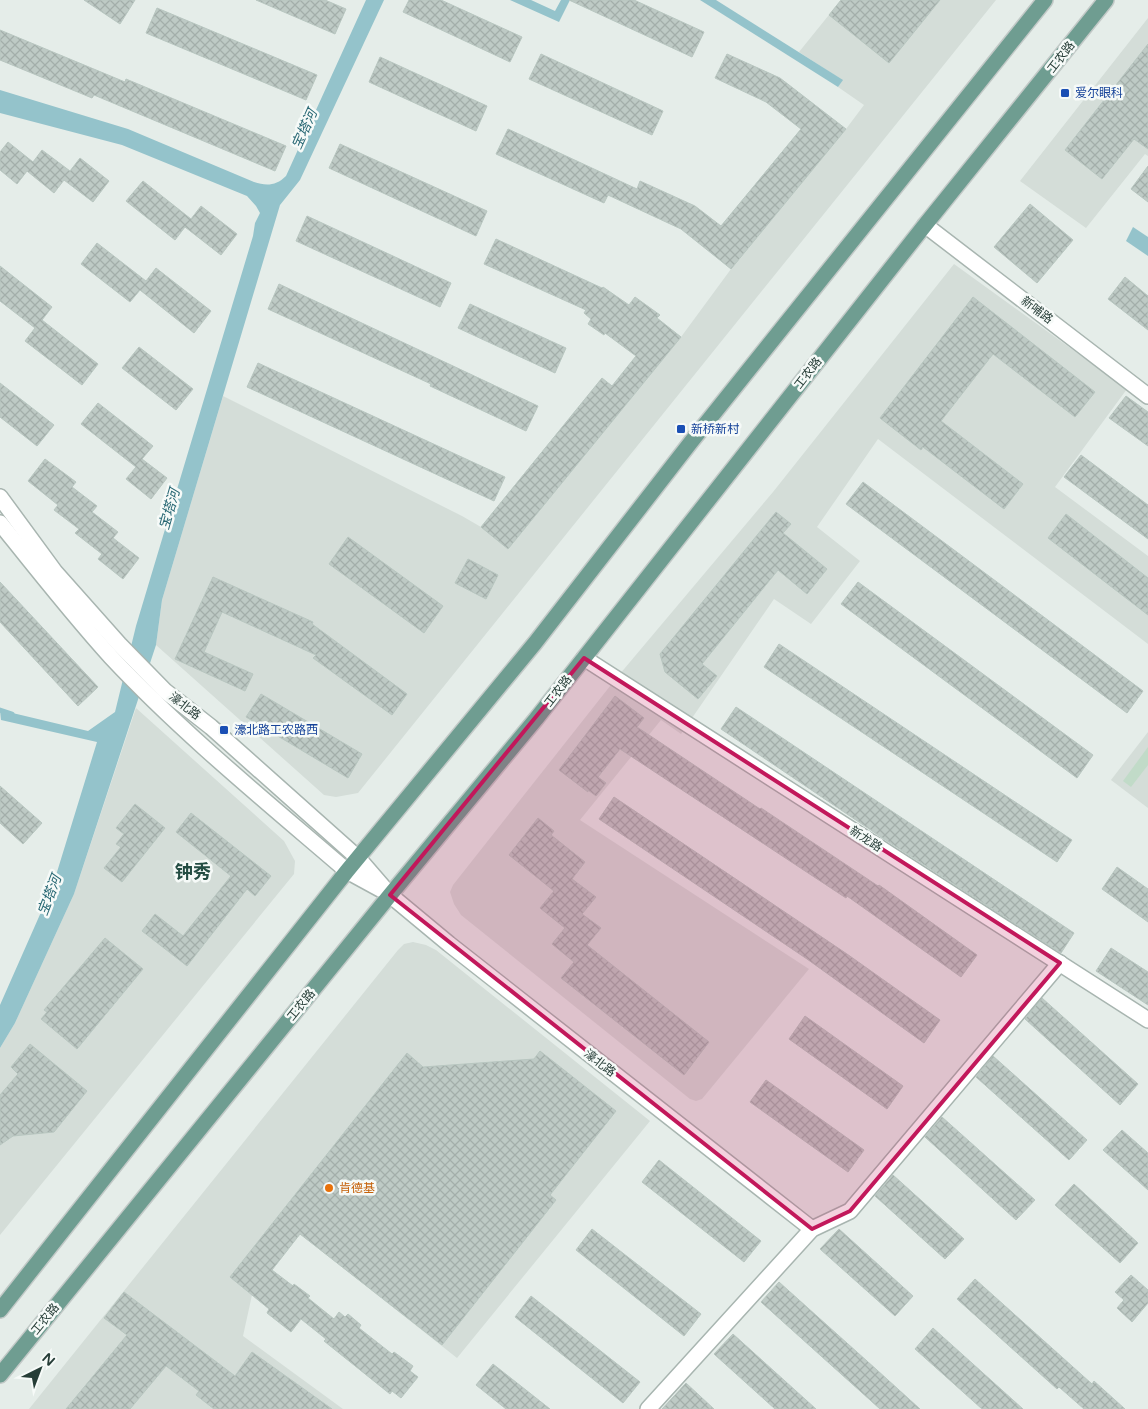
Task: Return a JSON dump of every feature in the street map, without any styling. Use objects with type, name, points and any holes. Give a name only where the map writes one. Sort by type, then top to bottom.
[{"type":"main road","points":[[0,1310],[347,871],[535,644],[697,434],[1045,0]]},
{"type":"main road","name":"工农路","points":[[0,1375],[390,895],[536,719],[925,225],[1106,0]]},
{"type":"street","name":"新哺路","points":[[925,225],[1148,396]]},
{"type":"street","name":"濠北路","points":[[0,497],[55,572],[120,644],[161,696],[220,760],[347,871],[390,895]]},
{"type":"street","name":"濠北路","points":[[0,522],[50,588],[112,658],[161,696],[211,727],[358,858],[390,895],[464,956],[812,1229]]},
{"type":"street","name":"新龙路","points":[[584,658],[1148,1020]]},
{"type":"street","points":[[648,1409],[812,1229],[850,1212],[1060,963]]},
{"type":"highlighted area","points":[[584,658],[1060,963],[850,1211],[812,1229],[390,895]]},
{"type":"shaded area","points":[[841,0],[996,0],[358,793],[336,797],[324,795],[156,645],[162,600],[223,396],[481,527],[602,378],[612,386],[663,323],[681,337],[731,269],[721,226],[801,129],[846,129],[864,105],[838,87],[842,80],[799,52]]},
{"type":"shaded area","points":[[1148,18],[1148,156],[1145,154],[1086,228],[1020,181]]},
{"type":"shaded area","points":[[954,264],[1127,389],[1055,487],[1148,556],[1148,644],[878,439],[817,527],[860,561],[811,624],[774,599],[681,734],[661,720],[580,820],[809,969],[702,1099],[696,1101],[690,1099],[461,915],[454,904],[450,892],[453,885],[614,681],[773,492]]},
{"type":"shaded area","points":[[136,708],[284,841],[295,861],[294,874],[0,1235],[0,1048],[15,1023],[74,894]]},
{"type":"shaded area","points":[[1148,732],[1148,808],[1111,780]]},
{"type":"shaded area","points":[[413,942],[436,950],[650,1121],[457,1358],[300,1234],[252,1295],[243,1336],[343,1409],[29,1409],[398,950],[404,944]]},
{"type":"green space","points":[[1148,747],[1148,765],[1131,787],[1123,781]]},
{"type":"water","name":"宝塔河","points":[[366,0],[384,0],[300,180],[280,205],[162,600],[156,645],[74,894],[15,1023],[0,1048],[0,1005],[53,885],[97,742],[1,720],[0,710],[88,731],[115,712],[136,626],[253,236],[255,223],[260,213],[247,196],[122,145],[0,113],[0,90],[128,129],[254,182],[263,184],[275,183],[286,176]]},
{"type":"water","points":[[510,0],[531,0],[555,11],[561,0],[570,0],[559,22]]},
{"type":"water","points":[[700,0],[716,0],[843,80],[838,87]]},
{"type":"water","points":[[1133,227],[1148,237],[1148,256],[1126,241]]},
{"type":"building","points":[[84,0],[135,0],[120,24]]},
{"type":"building","points":[[256,0],[325,0],[346,9],[335,34]]},
{"type":"building","points":[[409,0],[441,0],[522,37],[510,62],[403,12]]},
{"type":"building","points":[[569,0],[634,0],[704,32],[692,57]]},
{"type":"building","points":[[841,0],[940,0],[889,63],[829,15]]},
{"type":"building","points":[[157,8],[317,75],[306,100],[146,33]]},
{"type":"building","points":[[0,30],[125,82],[126,79],[286,146],[275,171],[94,95],[92,98],[0,60]]},
{"type":"building","points":[[1148,44],[1148,149],[1134,139],[1102,179],[1065,150]]},
{"type":"building","points":[[541,54],[663,111],[652,135],[529,79]]},
{"type":"building","points":[[727,54],[780,78],[846,129],[731,269],[681,229],[608,195],[604,203],[496,154],[508,129],[637,189],[640,181],[695,206],[721,226],[801,129],[766,102],[715,78]]},
{"type":"building","points":[[380,57],[487,106],[476,131],[369,82]]},
{"type":"building","points":[[8,142],[33,162],[42,150],[70,171],[80,158],[109,181],[93,202],[64,180],[54,193],[27,171],[17,184],[0,170],[0,152]]},
{"type":"building","points":[[340,144],[487,211],[476,236],[329,168]]},
{"type":"building","points":[[1148,166],[1148,202],[1131,189]]},
{"type":"building","points":[[143,181],[191,219],[201,206],[237,234],[221,255],[185,227],[175,240],[126,201]]},
{"type":"building","points":[[1030,204],[1073,240],[1037,283],[994,247]]},
{"type":"building","points":[[307,216],[451,283],[440,307],[296,241]]},
{"type":"building","points":[[496,239],[603,287],[629,305],[635,297],[660,315],[657,318],[681,337],[508,549],[481,527],[602,378],[612,386],[636,356],[605,333],[604,335],[588,324],[591,319],[584,313],[586,310],[484,264]]},
{"type":"building","points":[[97,243],[146,281],[156,268],[211,311],[194,333],[140,290],[130,302],[81,264]]},
{"type":"building","points":[[0,266],[52,307],[42,320],[98,364],[82,385],[25,341],[35,328],[0,301]]},
{"type":"building","points":[[1125,277],[1148,296],[1148,330],[1108,299]]},
{"type":"building","points":[[279,284],[538,406],[526,431],[430,386],[431,384],[268,309]]},
{"type":"building","points":[[973,297],[1095,392],[1075,417],[993,354],[941,421],[1023,484],[1004,509],[923,447],[921,450],[880,418]]},
{"type":"building","points":[[470,304],[566,348],[555,373],[458,328]]},
{"type":"building","points":[[139,347],[193,389],[176,410],[122,368]]},
{"type":"building","points":[[258,363],[505,477],[494,501],[247,387]]},
{"type":"building","points":[[0,383],[54,425],[37,446],[0,417]]},
{"type":"building","points":[[1126,396],[1148,412],[1148,446],[1109,418]]},
{"type":"building","points":[[98,403],[153,446],[142,459],[167,478],[151,499],[126,479],[136,467],[81,424]]},
{"type":"building","points":[[1081,455],[1148,505],[1148,539],[1064,477]]},
{"type":"building","points":[[45,459],[76,482],[72,487],[97,506],[92,512],[118,532],[113,538],[139,558],[123,579],[98,559],[102,554],[75,533],[79,529],[54,510],[58,505],[28,481]]},
{"type":"building","points":[[863,482],[1143,691],[1127,713],[846,504]]},
{"type":"building","points":[[776,512],[791,524],[783,533],[827,569],[807,594],[778,570],[702,664],[717,676],[698,699],[665,672],[660,654]]},
{"type":"building","points":[[1066,514],[1148,578],[1148,615],[1048,538]]},
{"type":"building","points":[[348,537],[443,606],[424,633],[329,564]]},
{"type":"building","points":[[468,559],[498,575],[486,599],[455,583]]},
{"type":"building","points":[[213,577],[313,622],[312,624],[407,694],[392,715],[313,658],[316,655],[222,612],[204,652],[253,674],[245,691],[175,659]]},
{"type":"building","points":[[0,582],[98,687],[78,706],[0,622]]},
{"type":"building","points":[[858,582],[1093,755],[1077,778],[841,604]]},
{"type":"building","points":[[779,644],[1072,840],[1057,862],[764,667]]},
{"type":"building","points":[[261,694],[362,754],[348,778],[246,717]]},
{"type":"building","points":[[615,696],[644,718],[637,727],[879,885],[977,955],[961,977],[847,896],[846,898],[620,749],[598,777],[606,783],[596,796],[559,770]]},
{"type":"building","points":[[736,707],[1074,933],[1061,953],[884,839],[721,729]]},
{"type":"building","points":[[0,786],[42,823],[23,844],[0,823]]},
{"type":"building","points":[[614,797],[847,954],[940,1020],[924,1043],[807,959],[599,819]]},
{"type":"building","points":[[135,804],[165,828],[122,882],[104,868],[121,847],[116,844],[124,834],[116,828]]},
{"type":"building","points":[[191,813],[271,876],[255,896],[247,889],[187,966],[142,931],[155,914],[183,936],[231,876],[176,832]]},
{"type":"building","points":[[538,818],[554,831],[551,835],[585,862],[572,879],[596,897],[582,914],[601,928],[587,945],[709,1042],[684,1075],[561,978],[574,962],[552,944],[565,928],[540,908],[554,891],[509,855]]},
{"type":"building","points":[[1117,867],[1148,889],[1148,922],[1102,889]]},
{"type":"building","points":[[105,938],[143,969],[77,1049],[41,1019],[47,1012],[44,1010]]},
{"type":"building","points":[[1111,948],[1148,972],[1148,1005],[1096,971]]},
{"type":"building","points":[[1042,998],[1138,1084],[1120,1105],[1025,1019]]},
{"type":"building","points":[[805,1016],[903,1086],[887,1109],[789,1039]]},
{"type":"building","points":[[30,1044],[87,1091],[54,1132],[13,1136],[0,1145],[0,1095],[18,1074],[11,1067]]},
{"type":"building","points":[[540,1051],[616,1111],[550,1195],[556,1200],[442,1345],[300,1234],[272,1270],[310,1296],[308,1298],[334,1319],[339,1312],[345,1317],[348,1314],[361,1325],[359,1328],[392,1354],[394,1352],[413,1366],[410,1371],[418,1377],[401,1398],[392,1391],[390,1394],[324,1341],[326,1339],[301,1319],[291,1332],[267,1313],[269,1309],[230,1277],[407,1053],[423,1067],[534,1059]]},
{"type":"building","points":[[993,1056],[1087,1140],[1069,1160],[976,1077]]},
{"type":"building","points":[[766,1080],[864,1150],[848,1172],[750,1102]]},
{"type":"building","points":[[942,1117],[1035,1200],[1016,1220],[925,1137]]},
{"type":"building","points":[[1122,1130],[1148,1153],[1148,1190],[1103,1150]]},
{"type":"building","points":[[659,1160],[761,1241],[744,1262],[642,1182]]},
{"type":"building","points":[[893,1175],[964,1239],[945,1259],[875,1196]]},
{"type":"building","points":[[1074,1184],[1138,1243],[1120,1263],[1055,1205]]},
{"type":"building","points":[[592,1229],[701,1314],[684,1336],[576,1250]]},
{"type":"building","points":[[839,1229],[913,1296],[895,1316],[820,1249]]},
{"type":"building","points":[[1131,1275],[1148,1290],[1148,1303],[1132,1322],[1117,1308],[1124,1300],[1115,1292]]},
{"type":"building","points":[[975,1279],[1092,1384],[1094,1381],[1125,1409],[1084,1409],[1059,1387],[1057,1389],[957,1299]]},
{"type":"building","points":[[779,1282],[920,1409],[880,1409],[761,1302]]},
{"type":"building","points":[[124,1292],[235,1376],[252,1352],[332,1409],[214,1409],[196,1395],[199,1391],[166,1366],[130,1409],[66,1409],[127,1335],[104,1318]]},
{"type":"building","points":[[531,1296],[640,1382],[623,1403],[515,1317]]},
{"type":"building","points":[[933,1328],[1023,1409],[982,1409],[915,1349]]},
{"type":"building","points":[[733,1334],[816,1409],[775,1409],[714,1354]]},
{"type":"building","points":[[493,1364],[550,1409],[506,1409],[476,1385]]},
{"type":"building","points":[[686,1383],[714,1409],[662,1409]]},
{"type":"waterway","points":[[0,710],[12,714]]},
{"type":"place","name":"爱尔眼科","points":[[1065,93]]},
{"type":"place","name":"新桥新村","points":[[681,429]]},
{"type":"place","name":"濠北路工农路西","points":[[224,730]]},
{"type":"place","name":"肯德基","points":[[329,1188]]},
{"type":"district","name":"钟秀","points":[[193,872]]}]
